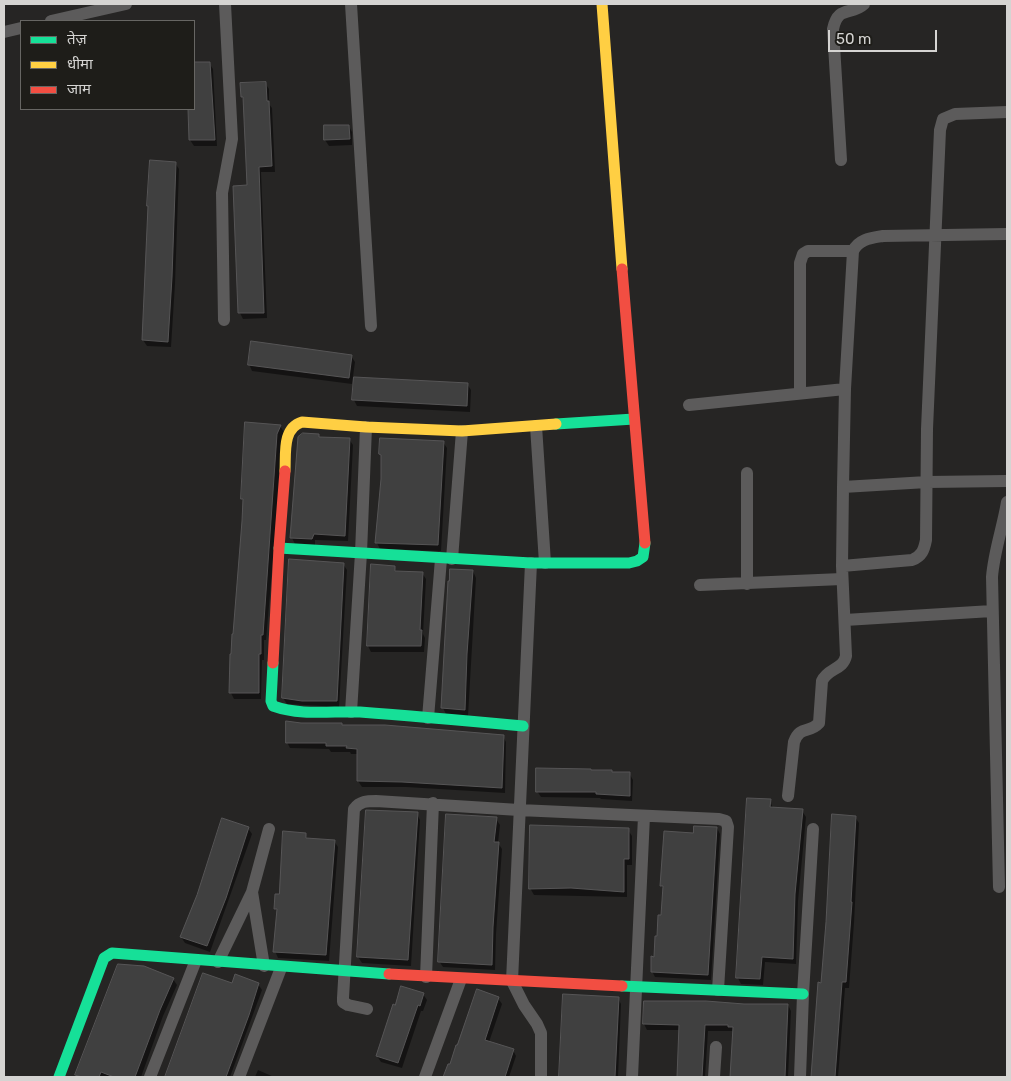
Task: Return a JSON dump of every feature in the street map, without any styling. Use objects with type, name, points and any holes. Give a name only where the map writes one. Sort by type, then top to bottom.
[{"type":"street","points":[[55,20],[126,4]]},
{"type":"street","points":[[224,320],[222,193],[232,139],[225,4]]},
{"type":"street","points":[[351,4],[371,326]]},
{"type":"street","points":[[279,548],[531,563],[629,563],[643,557],[645,541],[602,4]]},
{"type":"street","points":[[841,160],[833,30],[838,15],[861,7],[864,4]]},
{"type":"street","points":[[4,32],[20,28]]},
{"type":"street","points":[[842,566],[912,560],[920,556],[924,549],[926,540],[929,369],[940,130],[944,120],[954,114],[1007,112]]},
{"type":"street","points":[[788,796],[796,734],[800,730],[815,728],[820,723],[822,681],[825,675],[845,662],[845,620],[842,579],[843,487],[845,389],[852,251],[857,244],[867,239],[883,236],[1007,234]]},
{"type":"street","points":[[800,393],[800,263],[803,254],[808,251],[852,251]]},
{"type":"street","points":[[689,405],[845,389]]},
{"type":"street","points":[[523,726],[351,712],[280,709],[273,706],[271,701],[279,548],[290,429],[294,424],[302,422],[462,431],[634,419]]},
{"type":"street","points":[[536,426],[545,563]]},
{"type":"street","points":[[351,712],[361,553],[366,427]]},
{"type":"street","points":[[428,718],[462,431]]},
{"type":"street","points":[[747,473],[747,584]]},
{"type":"street","points":[[843,487],[926,482],[1007,481]]},
{"type":"street","points":[[999,887],[992,611],[994,559],[1007,502]]},
{"type":"street","points":[[531,563],[512,981],[541,1033],[541,1077]]},
{"type":"street","points":[[700,585],[842,579]]},
{"type":"street","points":[[845,620],[992,611]]},
{"type":"street","points":[[367,1009],[348,1005],[344,1002],[354,809],[357,804],[363,802],[433,803],[519,810],[719,819],[726,821],[728,827],[718,990]]},
{"type":"street","points":[[426,977],[433,803]]},
{"type":"street","points":[[632,1077],[644,816]]},
{"type":"street","points":[[218,962],[252,892],[269,829]]},
{"type":"street","points":[[800,1077],[813,829]]},
{"type":"street","points":[[252,892],[264,966]]},
{"type":"street","points":[[59,1077],[104,958],[112,953],[281,968],[426,977],[803,994]]},
{"type":"street","points":[[150,1077],[196,960]]},
{"type":"street","points":[[239,1077],[281,968]]},
{"type":"street","points":[[425,1077],[462,979]]},
{"type":"street","points":[[714,1077],[716,1047]]},
{"type":"building","points":[[195,62],[210,62],[215,140],[189,140],[188,110],[195,110]]},
{"type":"building","points":[[266,82],[267,101],[269,101],[272,166],[259,167],[264,313],[238,313],[233,186],[247,185],[243,97],[241,97],[240,83]]},
{"type":"building","points":[[324,125],[349,125],[350,139],[324,140]]},
{"type":"building","points":[[150,160],[176,162],[168,342],[142,340]]},
{"type":"building","points":[[251,341],[352,355],[349,378],[248,365]]},
{"type":"building","points":[[354,377],[468,383],[467,406],[352,400]]},
{"type":"building","points":[[245,422],[281,425],[277,434],[263,635],[261,635],[261,654],[259,654],[259,693],[229,693],[230,654],[242,521],[243,499],[241,499]]},
{"type":"building","points":[[303,433],[319,434],[319,437],[350,438],[345,536],[314,534],[312,539],[290,538],[298,437]]},
{"type":"building","points":[[380,438],[444,441],[438,545],[375,543],[381,479]]},
{"type":"building","points":[[289,559],[344,563],[337,701],[302,701],[282,698]]},
{"type":"building","points":[[371,564],[395,566],[395,571],[423,572],[421,646],[367,646]]},
{"type":"building","points":[[450,569],[473,570],[465,710],[441,708]]},
{"type":"building","points":[[286,721],[342,723],[342,725],[385,725],[504,735],[502,788],[357,781],[357,749],[346,748],[347,746],[326,746],[326,743],[286,743]]},
{"type":"building","points":[[536,768],[630,772],[630,796],[596,794],[596,792],[536,792]]},
{"type":"building","points":[[747,798],[771,799],[770,807],[803,809],[795,894],[793,959],[762,957],[760,979],[736,978]]},
{"type":"building","points":[[366,810],[418,812],[408,960],[357,957]]},
{"type":"building","points":[[446,814],[497,817],[494,842],[499,842],[492,965],[438,962]]},
{"type":"building","points":[[832,814],[856,816],[846,982],[842,982],[835,1077],[811,1077],[818,982],[821,983],[826,922]]},
{"type":"building","points":[[222,818],[249,827],[226,898],[207,946],[180,937],[197,895]]},
{"type":"building","points":[[530,825],[629,828],[629,859],[624,859],[624,892],[571,888],[529,889]]},
{"type":"building","points":[[694,826],[717,827],[708,975],[651,972],[651,956],[654,957],[658,915],[661,915],[663,886],[660,886],[664,831],[693,833]]},
{"type":"building","points":[[283,831],[306,833],[306,838],[335,840],[326,955],[273,952],[277,909],[274,909],[275,894],[279,894]]},
{"type":"building","points":[[118,964],[144,966],[174,978],[135,1077],[114,1077],[101,1072],[99,1077],[75,1075]]},
{"type":"building","points":[[203,973],[232,983],[235,974],[259,983],[249,1015],[226,1077],[165,1077]]},
{"type":"building","points":[[401,986],[424,993],[398,1063],[376,1056]]},
{"type":"building","points":[[477,989],[499,997],[485,1040],[514,1049],[505,1077],[443,1077],[448,1064],[450,1064]]},
{"type":"building","points":[[563,994],[619,997],[615,1077],[559,1077]]},
{"type":"building","points":[[644,1001],[788,1004],[785,1077],[730,1077],[733,1027],[728,1027],[728,1025],[705,1025],[702,1077],[677,1077],[679,1025],[643,1024]]},
{"type":"traffic: fast","points":[[556,424],[634,419]]},
{"type":"traffic: fast","points":[[279,548],[531,563],[629,563],[643,557],[645,543]]},
{"type":"traffic: fast","points":[[273,663],[271,701],[273,706],[284,709],[305,712],[360,712],[523,726]]},
{"type":"traffic: fast","points":[[59,1077],[104,958],[112,953],[389,974]]},
{"type":"traffic: fast","points":[[622,986],[803,994]]},
{"type":"traffic: slow","points":[[602,4],[622,269]]},
{"type":"traffic: slow","points":[[285,471],[288,436],[291,430],[302,422],[462,431],[556,424]]},
{"type":"traffic: jam","points":[[622,269],[645,543]]},
{"type":"traffic: jam","points":[[273,663],[285,471]]},
{"type":"traffic: jam","points":[[389,974],[622,986]]}]
